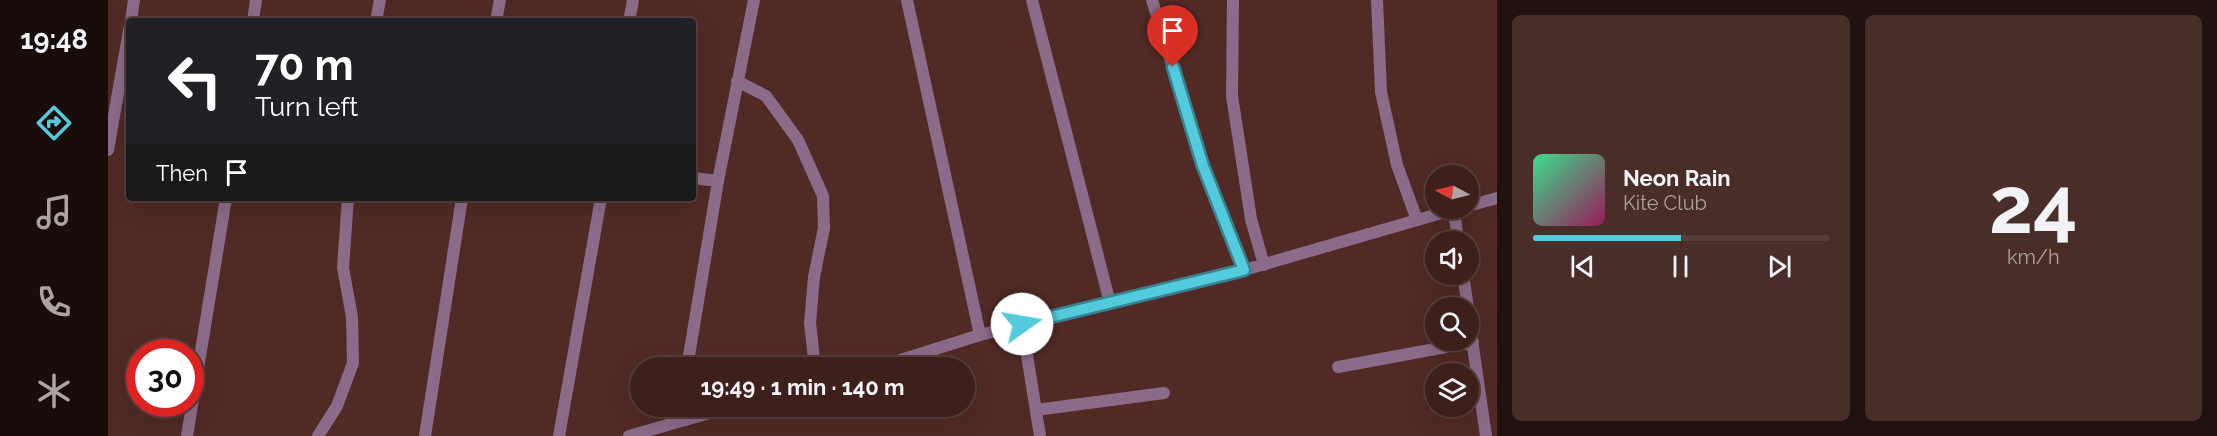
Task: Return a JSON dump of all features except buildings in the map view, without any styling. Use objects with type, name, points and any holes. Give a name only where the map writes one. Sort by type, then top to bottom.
[{"type":"street","points":[[131,18],[134,0]]},
{"type":"street","points":[[253,18],[256,0]]},
{"type":"street","points":[[377,18],[380,0]]},
{"type":"street","points":[[497,18],[500,0]]},
{"type":"street","points":[[630,18],[633,0]]},
{"type":"street","points":[[689,357],[717,181],[754,0]]},
{"type":"street","points":[[907,0],[980,335]]},
{"type":"street","points":[[1032,0],[1110,303]]},
{"type":"street","points":[[1152,0],[1203,166],[1244,270]]},
{"type":"street","points":[[1233,0],[1232,96],[1251,219],[1264,265]]},
{"type":"street","points":[[1377,0],[1382,92],[1397,165],[1417,220]]},
{"type":"street","points":[[108,150],[126,47]]},
{"type":"street","points":[[737,81],[766,96],[798,140],[823,196],[824,228],[814,277],[810,323],[814,357]]},
{"type":"street","points":[[696,178],[717,181]]},
{"type":"street","points":[[1479,203],[1497,198]]},
{"type":"street","points":[[187,436],[226,201]]},
{"type":"street","points":[[318,436],[338,406],[353,363],[352,317],[343,268],[348,201]]},
{"type":"street","points":[[424,436],[462,201]]},
{"type":"street","points":[[559,436],[600,201]]},
{"type":"street","points":[[910,357],[1022,324],[1264,265],[1425,218]]},
{"type":"street","points":[[1022,324],[1040,436]]},
{"type":"street","points":[[1338,367],[1425,351]]},
{"type":"street","points":[[1474,351],[1486,436]]},
{"type":"street","points":[[1036,410],[1164,393]]},
{"type":"street","points":[[678,421],[679,417]]},
{"type":"street","points":[[629,436],[693,417]]},
{"type":"route","points":[[1022,324],[1244,270],[1203,166],[1173,67]]}]
